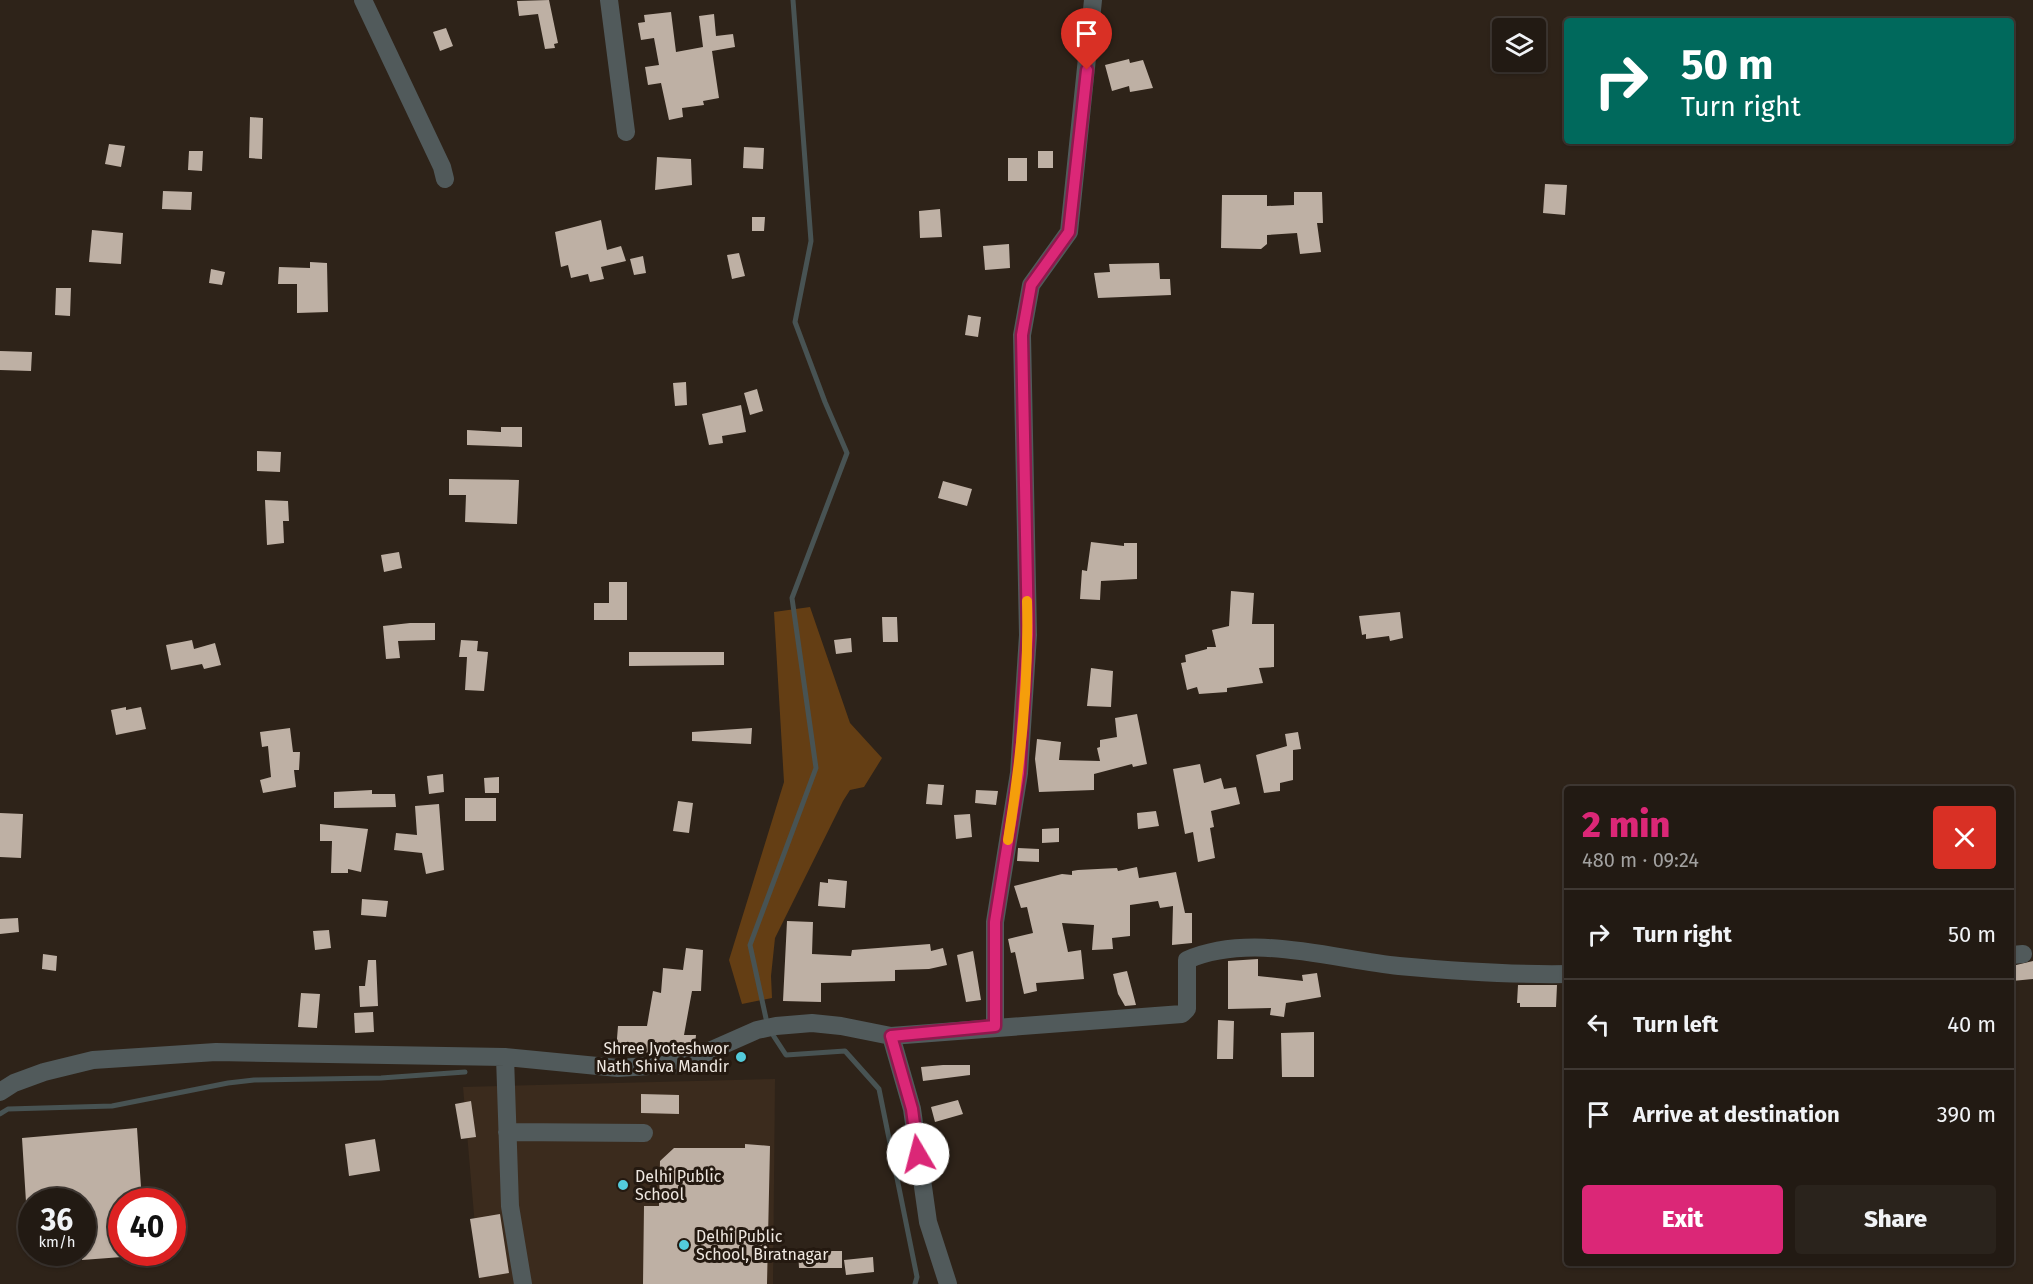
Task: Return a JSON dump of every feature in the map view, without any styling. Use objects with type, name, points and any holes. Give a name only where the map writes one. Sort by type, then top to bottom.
[{"type":"street","points":[[363,0],[442,167],[445,179]]},
{"type":"street","points":[[609,0],[627,132]]},
{"type":"street","points":[[995,1026],[995,922],[1019,773],[1028,635],[1022,335],[1031,285],[1069,232],[1093,0]]},
{"type":"street","points":[[0,1092],[14,1083],[44,1072],[93,1060],[216,1052],[505,1057],[618,1068],[680,1064],[757,1030],[776,1026],[812,1023],[842,1026],[891,1036],[995,1026],[1182,1014],[1187,1009],[1187,960],[1207,951],[1285,948],[1306,954],[1399,966],[1540,975],[1564,974]]},
{"type":"street","points":[[891,1036],[912,1109],[927,1222],[948,1284]]},
{"type":"street","points":[[505,1057],[510,1206],[523,1284]]},
{"type":"street","points":[[507,1132],[644,1133]]},
{"type":"shaded area","points":[[810,607],[850,723],[882,758],[864,787],[850,790],[843,801],[775,938],[771,976],[772,998],[742,1004],[729,960],[784,782],[774,612]]},
{"type":"shaded area","name":"Delhi Public School","points":[[775,1079],[773,1284],[480,1284],[463,1087]]},
{"type":"building","points":[[549,0],[558,43],[554,44],[555,48],[545,49],[538,14],[519,16],[517,1]]},
{"type":"building","points":[[671,12],[676,52],[703,47],[699,16],[714,14],[716,36],[733,34],[735,47],[712,51],[719,98],[703,101],[704,105],[682,108],[683,117],[669,120],[661,83],[648,85],[645,67],[659,65],[654,38],[641,40],[638,23],[645,22],[644,15]]},
{"type":"building","points":[[446,28],[453,46],[440,51],[433,32]]},
{"type":"building","points":[[1129,59],[1130,63],[1143,60],[1153,88],[1130,92],[1129,86],[1112,91],[1105,65]]},
{"type":"building","points":[[250,117],[263,118],[262,159],[249,158]]},
{"type":"building","points":[[109,144],[125,146],[121,167],[105,164]]},
{"type":"building","points":[[744,147],[764,148],[763,169],[743,168]]},
{"type":"building","points":[[189,151],[203,151],[202,171],[188,170]]},
{"type":"building","points":[[1038,151],[1053,151],[1053,168],[1038,168]]},
{"type":"building","points":[[657,157],[691,159],[692,185],[655,190]]},
{"type":"building","points":[[1008,158],[1027,158],[1027,181],[1008,181]]},
{"type":"building","points":[[1545,184],[1567,185],[1565,215],[1543,213]]},
{"type":"building","points":[[163,191],[192,192],[191,210],[162,209]]},
{"type":"building","points":[[1294,192],[1322,192],[1323,223],[1317,223],[1321,252],[1300,254],[1297,233],[1267,235],[1267,244],[1261,249],[1221,248],[1222,195],[1267,195],[1267,206],[1294,205]]},
{"type":"building","points":[[940,209],[942,237],[920,238],[919,211]]},
{"type":"building","points":[[752,217],[765,217],[764,231],[752,231]]},
{"type":"building","points":[[601,220],[607,250],[621,246],[626,261],[601,267],[604,279],[590,282],[588,274],[571,278],[568,265],[561,267],[555,232]]},
{"type":"building","points":[[92,230],[123,233],[121,264],[89,262]]},
{"type":"building","points":[[1009,244],[1010,268],[985,270],[983,246]]},
{"type":"building","points":[[739,253],[745,276],[732,279],[727,255]]},
{"type":"building","points":[[643,256],[646,273],[634,275],[630,259]]},
{"type":"building","points":[[310,262],[327,263],[328,312],[297,313],[297,284],[278,284],[279,267],[310,268]]},
{"type":"building","points":[[1159,263],[1160,279],[1170,279],[1171,295],[1098,298],[1094,273],[1110,272],[1109,264]]},
{"type":"building","points":[[211,269],[225,272],[222,285],[209,283]]},
{"type":"building","points":[[56,288],[71,288],[70,316],[55,315]]},
{"type":"building","points":[[968,315],[981,317],[978,337],[965,335]]},
{"type":"building","points":[[0,351],[32,352],[31,371],[0,370]]},
{"type":"building","points":[[686,382],[687,405],[675,406],[673,383]]},
{"type":"building","points":[[757,389],[763,411],[750,415],[744,393]]},
{"type":"building","points":[[741,405],[746,432],[722,436],[723,443],[709,445],[702,414]]},
{"type":"building","points":[[501,427],[522,427],[522,447],[467,445],[467,430],[501,432]]},
{"type":"building","points":[[257,451],[281,452],[280,472],[257,471]]},
{"type":"building","points":[[449,479],[519,480],[517,524],[465,522],[466,495],[449,495]]},
{"type":"building","points":[[943,481],[972,489],[967,506],[938,498]]},
{"type":"building","points":[[265,500],[288,501],[289,521],[283,521],[284,543],[267,545]]},
{"type":"building","points":[[1091,542],[1124,546],[1124,543],[1137,543],[1137,579],[1101,581],[1100,600],[1080,599],[1082,570],[1087,571]]},
{"type":"building","points":[[399,552],[402,568],[384,572],[381,555]]},
{"type":"building","points":[[609,582],[627,582],[627,620],[594,620],[594,603],[609,603]]},
{"type":"building","points":[[1231,591],[1254,593],[1252,624],[1274,624],[1274,667],[1259,668],[1263,683],[1227,688],[1227,692],[1199,694],[1197,687],[1187,690],[1181,663],[1186,662],[1185,655],[1207,649],[1207,647],[1216,647],[1212,630],[1229,626]]},
{"type":"building","points":[[1400,612],[1403,638],[1390,641],[1389,636],[1366,639],[1366,634],[1362,635],[1359,616]]},
{"type":"building","points":[[882,617],[897,617],[898,642],[883,642]]},
{"type":"building","points":[[435,623],[435,640],[398,641],[400,658],[386,659],[383,626]]},
{"type":"building","points":[[851,638],[852,652],[836,654],[834,640]]},
{"type":"building","points":[[192,640],[194,649],[215,643],[221,665],[204,669],[202,664],[171,670],[166,645]]},
{"type":"building","points":[[461,640],[478,641],[477,651],[488,652],[484,691],[465,690],[467,657],[459,657]]},
{"type":"building","points":[[629,652],[724,652],[724,665],[629,666]]},
{"type":"building","points":[[1091,668],[1113,671],[1111,707],[1087,706]]},
{"type":"building","points":[[126,707],[126,710],[141,707],[146,729],[116,735],[111,710]]},
{"type":"building","points":[[1137,714],[1147,764],[1133,767],[1132,764],[1094,774],[1094,790],[1039,792],[1035,759],[1037,739],[1061,742],[1059,760],[1100,761],[1097,748],[1100,747],[1100,740],[1117,737],[1115,718]]},
{"type":"building","points":[[290,728],[293,752],[300,752],[299,770],[294,770],[296,787],[263,793],[260,780],[271,777],[268,746],[262,747],[260,732]]},
{"type":"building","points":[[752,728],[751,744],[692,741],[692,732]]},
{"type":"building","points":[[1298,732],[1301,749],[1293,750],[1293,780],[1280,783],[1280,791],[1264,793],[1256,755],[1287,746],[1285,734]]},
{"type":"building","points":[[1200,764],[1204,783],[1221,778],[1224,789],[1236,787],[1240,804],[1211,811],[1214,827],[1210,828],[1215,858],[1198,862],[1193,832],[1185,834],[1173,769]]},
{"type":"building","points":[[443,774],[444,792],[429,794],[427,776]]},
{"type":"building","points":[[499,777],[499,793],[485,793],[484,778]]},
{"type":"building","points":[[928,784],[944,785],[942,805],[926,804]]},
{"type":"building","points":[[372,790],[372,794],[395,794],[396,807],[334,808],[334,792]]},
{"type":"building","points":[[976,790],[998,791],[996,805],[975,803]]},
{"type":"building","points":[[465,798],[496,798],[496,821],[465,821]]},
{"type":"building","points":[[678,801],[693,803],[689,833],[673,831]]},
{"type":"building","points":[[439,804],[444,870],[426,874],[422,853],[394,850],[396,833],[417,835],[415,806]]},
{"type":"building","points":[[1156,811],[1159,826],[1138,829],[1137,813]]},
{"type":"building","points":[[0,813],[23,814],[21,858],[0,857]]},
{"type":"building","points":[[970,814],[972,837],[956,839],[954,815]]},
{"type":"building","points":[[320,824],[368,829],[361,872],[348,869],[348,873],[331,873],[332,841],[320,841]]},
{"type":"building","points":[[1059,828],[1059,842],[1042,843],[1042,829]]},
{"type":"building","points":[[1018,848],[1039,849],[1039,862],[1017,861]]},
{"type":"building","points":[[1137,867],[1139,878],[1176,872],[1185,913],[1192,913],[1192,943],[1172,945],[1173,906],[1160,908],[1158,901],[1130,905],[1130,936],[1112,938],[1113,949],[1092,950],[1094,925],[1062,923],[1068,952],[1081,950],[1084,979],[1036,983],[1037,991],[1024,994],[1015,952],[1011,953],[1008,939],[1033,933],[1027,907],[1021,908],[1014,886],[1062,874],[1072,875],[1072,871],[1078,870],[1117,868],[1118,871]]},
{"type":"building","points":[[828,879],[847,881],[845,908],[818,906],[820,882],[828,883]]},
{"type":"building","points":[[362,899],[388,901],[386,917],[361,915]]},
{"type":"building","points":[[18,918],[19,932],[0,934],[0,919]]},
{"type":"building","points":[[787,921],[813,922],[812,954],[851,956],[852,950],[930,944],[931,951],[943,948],[947,965],[929,969],[895,970],[895,981],[821,983],[821,1002],[783,1001]]},
{"type":"building","points":[[329,930],[331,948],[315,950],[313,931]]},
{"type":"building","points":[[686,948],[703,950],[701,991],[692,991],[684,1035],[696,1035],[695,1045],[689,1048],[662,1046],[661,1054],[616,1051],[618,1026],[647,1026],[653,991],[661,993],[663,968],[683,970]]},
{"type":"building","points":[[973,951],[981,1000],[966,1002],[957,955]]},
{"type":"building","points":[[43,954],[57,956],[56,971],[42,969]]},
{"type":"building","points":[[1258,959],[1258,976],[1303,981],[1302,975],[1317,973],[1321,997],[1286,1003],[1284,1017],[1270,1015],[1271,1008],[1228,1009],[1228,961]]},
{"type":"building","points":[[368,960],[376,960],[378,1006],[360,1007],[359,986],[365,986]]},
{"type":"building","points":[[2033,961],[2033,979],[2014,981],[2014,966]]},
{"type":"building","points":[[1127,971],[1136,1005],[1125,1006],[1118,994],[1113,974]]},
{"type":"building","points":[[1518,985],[1557,985],[1556,1007],[1520,1007],[1520,1003],[1517,1003]]},
{"type":"building","points":[[301,993],[320,994],[317,1028],[298,1027]]},
{"type":"building","points":[[373,1012],[374,1032],[355,1033],[354,1013]]},
{"type":"building","points":[[1218,1020],[1234,1021],[1233,1059],[1217,1059]]},
{"type":"building","points":[[1314,1032],[1314,1077],[1282,1077],[1281,1033]]},
{"type":"building","points":[[970,1065],[970,1075],[923,1081],[921,1067]]},
{"type":"building","points":[[641,1094],[679,1095],[679,1114],[641,1113]]},
{"type":"building","points":[[958,1100],[963,1114],[935,1122],[931,1107]]},
{"type":"building","points":[[471,1101],[476,1137],[461,1139],[455,1104]]},
{"type":"building","points":[[137,1128],[141,1188],[108,1188],[108,1258],[96,1259],[96,1188],[25,1188],[22,1138]]},
{"type":"building","points":[[375,1139],[380,1171],[349,1176],[345,1144]]},
{"type":"building","points":[[745,1144],[770,1146],[767,1284],[643,1284],[644,1206],[659,1206],[660,1161],[674,1148],[745,1148]]},
{"type":"building","points":[[500,1214],[509,1273],[479,1278],[470,1219]]},
{"type":"building","points":[[798,1251],[842,1251],[842,1268],[799,1268]]},
{"type":"building","points":[[873,1257],[874,1272],[846,1275],[844,1260]]},
{"type":"waterway","points":[[767,1023],[750,945],[816,768],[792,598],[847,453],[795,322],[811,241],[793,0]]},
{"type":"waterway","points":[[771,1032],[786,1055],[845,1051],[879,1089],[917,1277],[915,1284]]},
{"type":"waterway","points":[[0,1114],[8,1109],[112,1106],[254,1080],[381,1078],[465,1072]]},
{"type":"slow traffic","points":[[1008,840],[1019,773],[1028,635],[1027,601]]},
{"type":"place","name":"Shree Jyoteshwor Nath Shiva Mandir","points":[[741,1057]]},
{"type":"place","name":"Delhi Public School","points":[[623,1185]]},
{"type":"place","name":"Delhi Public School, Biratnagar","points":[[684,1245]]},
{"type":"route","points":[[918,1154],[912,1109],[891,1036],[995,1026],[995,922],[1019,773],[1028,635],[1022,335],[1031,285],[1069,232],[1087,70]]}]
